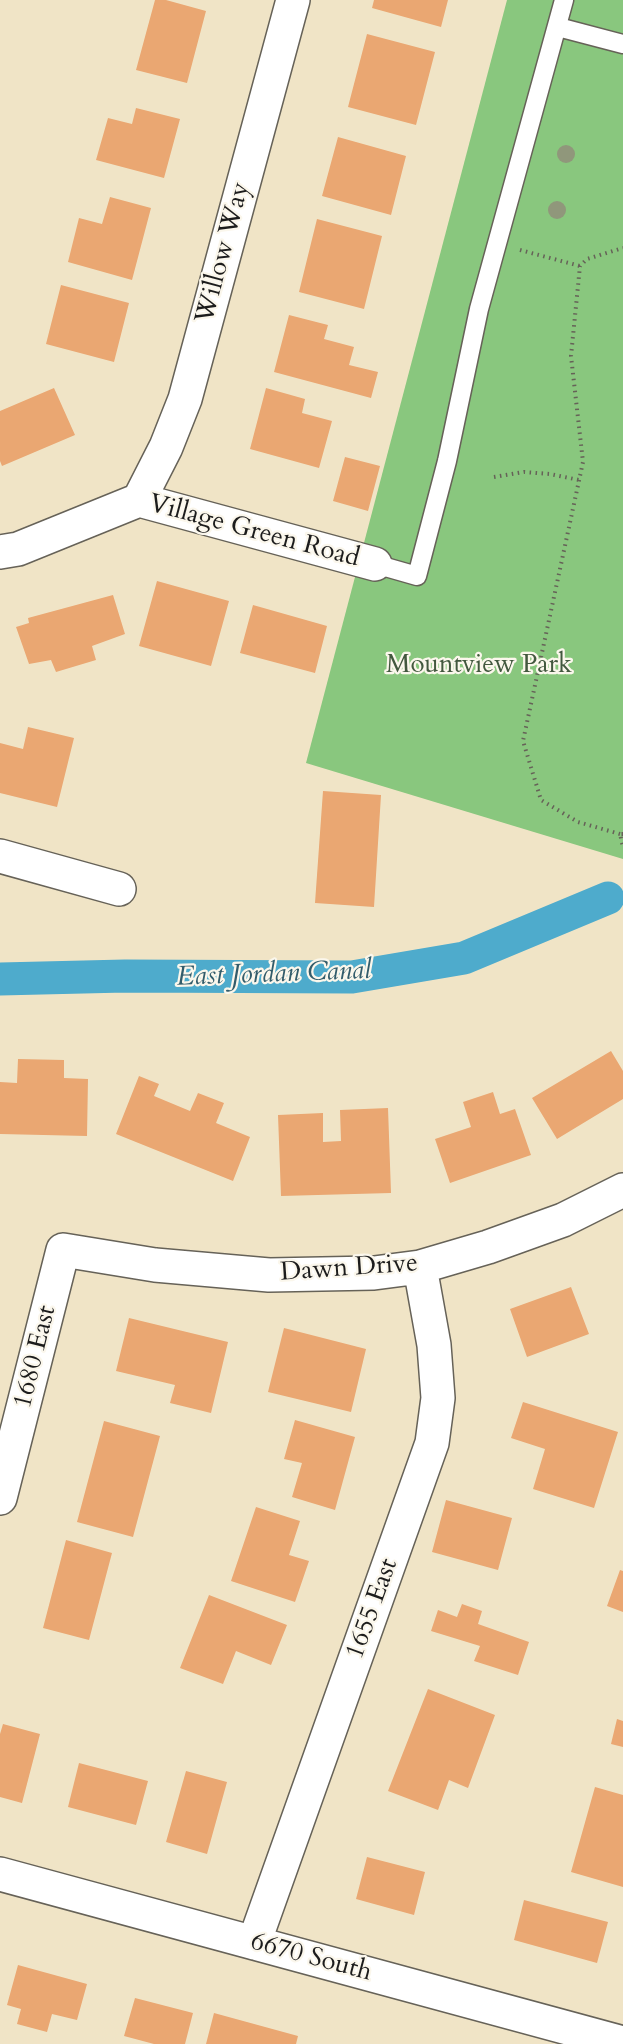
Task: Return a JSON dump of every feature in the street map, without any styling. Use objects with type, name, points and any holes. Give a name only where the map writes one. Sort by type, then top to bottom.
[{"type":"street","name":"Willow Way","points":[[139,500],[166,447],[185,399],[292,0]]},
{"type":"street","name":"Village Green Road","points":[[0,552],[18,549],[139,500],[375,564]]},
{"type":"street","points":[[0,856],[119,889]]},
{"type":"street","name":"Dawn Drive","points":[[63,1250],[155,1265],[270,1275],[374,1273],[420,1267],[488,1247],[552,1224],[623,1190]]},
{"type":"street","name":"1680 East","points":[[0,1498],[63,1250]]},
{"type":"street","name":"1655 East","points":[[254,1943],[432,1443],[438,1398],[434,1345],[420,1267]]},
{"type":"street","name":"6670 South","points":[[0,1874],[623,2043]]},
{"type":"lane","points":[[375,564],[417,576],[447,461],[479,309],[564,0]]},
{"type":"lane","points":[[558,27],[623,44]]},
{"type":"path","points":[[497,244],[580,266]]},
{"type":"path","points":[[623,248],[587,259],[580,266],[571,356],[583,462],[523,741],[541,800],[578,822],[621,834],[623,847]]},
{"type":"path","points":[[494,477],[524,472],[579,480]]},
{"type":"green space","name":"Mountview Park","points":[[507,0],[623,0],[623,859],[306,763]]},
{"type":"building","points":[[155,0],[166,0],[206,11],[187,83],[136,70]]},
{"type":"building","points":[[374,0],[448,0],[441,27],[372,8]]},
{"type":"building","points":[[367,34],[435,52],[416,125],[348,107]]},
{"type":"building","points":[[136,108],[180,119],[164,178],[96,160],[108,118],[132,124]]},
{"type":"building","points":[[338,137],[406,156],[391,215],[322,196]]},
{"type":"building","points":[[110,197],[151,208],[132,280],[68,262],[79,218],[102,224]]},
{"type":"building","points":[[317,219],[382,236],[364,309],[299,292]]},
{"type":"building","points":[[61,285],[129,303],[114,362],[46,344]]},
{"type":"building","points":[[289,315],[328,325],[324,339],[354,347],[349,365],[378,372],[371,398],[274,372]]},
{"type":"building","points":[[54,388],[75,435],[2,466],[0,461],[0,411]]},
{"type":"building","points":[[266,388],[305,399],[302,413],[332,421],[319,468],[250,449]]},
{"type":"building","points":[[345,457],[380,466],[368,511],[333,501]]},
{"type":"building","points":[[157,581],[229,601],[211,666],[139,646]]},
{"type":"building","points":[[113,595],[125,634],[92,646],[96,660],[56,672],[51,660],[29,664],[16,627],[29,623],[28,618]]},
{"type":"building","points":[[253,605],[327,626],[315,673],[240,653]]},
{"type":"building","points":[[28,727],[74,738],[57,807],[0,793],[0,743],[23,749]]},
{"type":"building","points":[[323,791],[381,795],[374,907],[315,903]]},
{"type":"building","points":[[611,1051],[623,1071],[623,1099],[557,1139],[532,1098]]},
{"type":"building","points":[[18,1059],[64,1060],[64,1078],[88,1079],[87,1136],[0,1134],[0,1082],[17,1083]]},
{"type":"building","points":[[139,1076],[159,1084],[154,1096],[190,1111],[198,1093],[224,1103],[216,1123],[250,1137],[233,1181],[116,1134]]},
{"type":"building","points":[[493,1092],[500,1114],[515,1109],[531,1155],[450,1183],[435,1139],[471,1127],[463,1102]]},
{"type":"building","points":[[388,1108],[391,1193],[281,1196],[278,1115],[323,1113],[323,1142],[341,1141],[340,1110]]},
{"type":"building","points":[[571,1287],[589,1334],[527,1357],[510,1309]]},
{"type":"building","points":[[129,1318],[228,1342],[211,1413],[170,1403],[175,1385],[116,1371]]},
{"type":"building","points":[[284,1328],[366,1349],[351,1412],[268,1392]]},
{"type":"building","points":[[523,1402],[618,1432],[594,1508],[533,1489],[545,1449],[511,1438]]},
{"type":"building","points":[[295,1420],[355,1437],[335,1510],[292,1497],[302,1463],[284,1459]]},
{"type":"building","points":[[104,1421],[160,1436],[133,1537],[77,1522]]},
{"type":"building","points":[[446,1500],[512,1518],[498,1570],[432,1552]]},
{"type":"building","points":[[256,1507],[300,1521],[289,1555],[309,1561],[295,1602],[231,1581]]},
{"type":"building","points":[[66,1540],[112,1553],[89,1640],[43,1628]]},
{"type":"building","points":[[620,1570],[623,1571],[623,1612],[607,1606]]},
{"type":"building","points":[[209,1595],[287,1625],[271,1665],[236,1651],[223,1684],[180,1668]]},
{"type":"building","points":[[462,1604],[482,1611],[478,1624],[529,1642],[518,1675],[474,1661],[480,1646],[431,1631],[438,1610],[457,1617]]},
{"type":"building","points":[[428,1689],[495,1715],[468,1788],[449,1780],[438,1810],[388,1791]]},
{"type":"building","points":[[617,1719],[623,1721],[623,1747],[611,1744]]},
{"type":"building","points":[[3,1724],[40,1734],[22,1803],[0,1797],[0,1734]]},
{"type":"building","points":[[79,1763],[148,1781],[136,1825],[68,1807]]},
{"type":"building","points":[[186,1771],[227,1782],[207,1854],[166,1842]]},
{"type":"building","points":[[595,1787],[623,1795],[623,1887],[571,1872]]},
{"type":"building","points":[[367,1857],[425,1872],[414,1915],[356,1899]]},
{"type":"building","points":[[524,1900],[608,1922],[597,1963],[514,1940]]},
{"type":"building","points":[[18,1965],[87,1984],[77,2020],[52,2014],[47,2032],[17,2024],[21,2009],[7,2005]]},
{"type":"building","points":[[135,1998],[193,2013],[185,2044],[154,2044],[124,2036]]},
{"type":"building","points":[[214,2013],[298,2036],[296,2044],[206,2044]]},
{"type":"waterway","name":"East Jordan Canal","points":[[0,979],[125,976],[352,977],[464,958],[608,898]]}]
